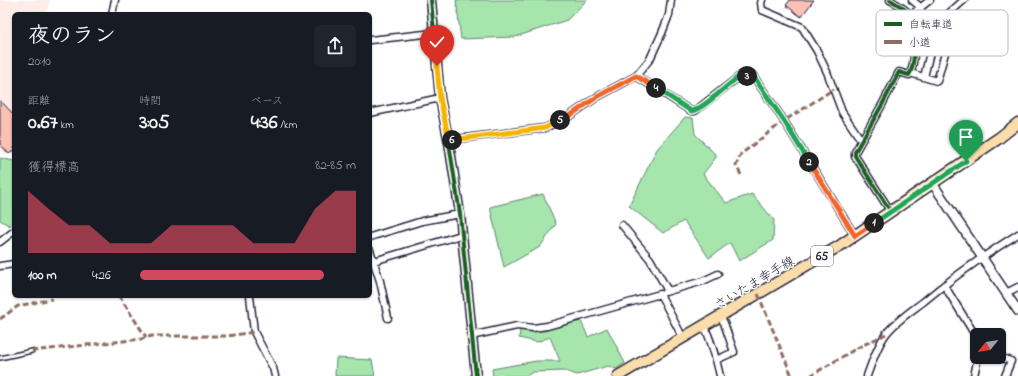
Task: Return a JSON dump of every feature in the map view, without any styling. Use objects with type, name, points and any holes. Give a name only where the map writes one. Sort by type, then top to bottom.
[{"type":"main road","name":"さいたま幸手線","points":[[618,376],[855,236],[999,138],[1018,123]]},
{"type":"street","points":[[112,12],[115,0]]},
{"type":"street","points":[[431,0],[440,98],[449,140],[460,214],[476,376]]},
{"type":"street","points":[[449,140],[545,128],[568,117],[597,97],[636,76],[650,59],[662,33],[669,15],[670,0]]},
{"type":"street","points":[[762,0],[760,3],[762,10],[802,28],[817,51],[827,72],[842,112],[862,140]]},
{"type":"street","points":[[890,0],[905,10]]},
{"type":"street","points":[[912,0],[920,8]]},
{"type":"street","points":[[917,10],[930,0]]},
{"type":"street","points":[[953,10],[964,0]]},
{"type":"street","points":[[372,40],[434,32]]},
{"type":"street","points":[[910,73],[913,56]]},
{"type":"street","points":[[924,77],[929,56]]},
{"type":"street","points":[[891,212],[855,156],[855,152],[899,72],[909,75],[910,73],[937,81],[944,56]]},
{"type":"street","points":[[636,76],[691,111],[695,111],[741,75],[749,76],[752,74],[784,121],[855,236]]},
{"type":"street","points":[[372,113],[440,98]]},
{"type":"street","points":[[932,184],[1018,311]]},
{"type":"street","points":[[372,236],[410,224],[460,214]]},
{"type":"street","points":[[622,224],[650,259],[668,291]]},
{"type":"street","points":[[0,242],[12,233]]},
{"type":"street","points":[[867,376],[878,348],[886,334],[899,321],[982,257],[1018,234]]},
{"type":"street","points":[[374,261],[461,235]]},
{"type":"street","points":[[372,256],[380,281],[388,318]]},
{"type":"street","points":[[0,266],[12,264]]},
{"type":"street","points":[[471,336],[517,326],[533,328],[547,326],[703,281],[718,274]]},
{"type":"street","points":[[944,285],[971,328]]},
{"type":"street","points":[[1006,293],[1018,287]]},
{"type":"street","points":[[660,294],[683,338]]},
{"type":"street","points":[[250,298],[254,332],[273,368],[275,376]]},
{"type":"street","points":[[716,360],[734,352],[720,316]]},
{"type":"street","points":[[704,326],[720,376]]},
{"type":"street","points":[[1005,376],[1011,361],[1006,359]]},
{"type":"street","points":[[974,376],[977,364]]},
{"type":"lane","points":[[0,358],[32,351]]},
{"type":"shaded area","points":[[0,0],[50,0],[47,11],[45,12],[12,12],[12,155],[0,152]]},
{"type":"green space","points":[[456,0],[587,0],[567,20],[515,37],[461,39]]},
{"type":"green space","points":[[685,117],[693,118],[695,134],[717,156],[703,174],[726,203],[752,194],[774,220],[773,240],[739,261],[730,243],[709,258],[684,221],[663,233],[629,206],[657,149]]},
{"type":"green space","points":[[0,158],[12,161],[12,224],[10,226],[0,220]]},
{"type":"green space","points":[[543,194],[556,224],[540,247],[504,267],[490,207]]},
{"type":"green space","points":[[581,321],[588,337],[607,328],[625,363],[616,369],[608,366],[577,375],[565,371],[533,372],[526,376],[493,376],[492,369],[536,361],[560,361],[550,337],[537,342],[519,338],[520,329],[544,331]]},
{"type":"green space","points":[[336,358],[372,360],[375,376],[335,376]]},
{"type":"building","points":[[790,0],[814,0],[801,17],[786,5]]},
{"type":"building","points":[[0,100],[12,113],[12,152],[9,154],[0,144]]},
{"type":"marked path","points":[[741,175],[736,165],[741,154],[784,121],[834,89]]},
{"type":"marked path","points":[[758,294],[792,376]]},
{"type":"marked path","points":[[120,298],[146,337]]},
{"type":"marked path","points":[[0,319],[18,306],[52,299]]},
{"type":"marked path","points":[[32,351],[141,339],[152,336],[228,336],[254,332]]},
{"type":"marked path","points":[[810,376],[857,348],[886,334]]},
{"type":"cycle path","points":[[431,0],[440,98],[449,143],[460,214],[476,376]]},
{"type":"cycle path","points":[[890,0],[906,10]]},
{"type":"cycle path","points":[[891,212],[855,156],[855,152],[899,72],[909,75],[914,56]]},
{"type":"cycle path","points":[[636,76],[691,111],[695,111],[741,75],[749,76],[752,74],[784,121],[855,236]]},
{"type":"route","points":[[437,66],[440,98],[449,140],[545,128],[568,117],[597,97],[636,76],[691,111],[695,111],[741,75],[749,76],[752,74],[784,121],[855,236],[966,161]]}]
